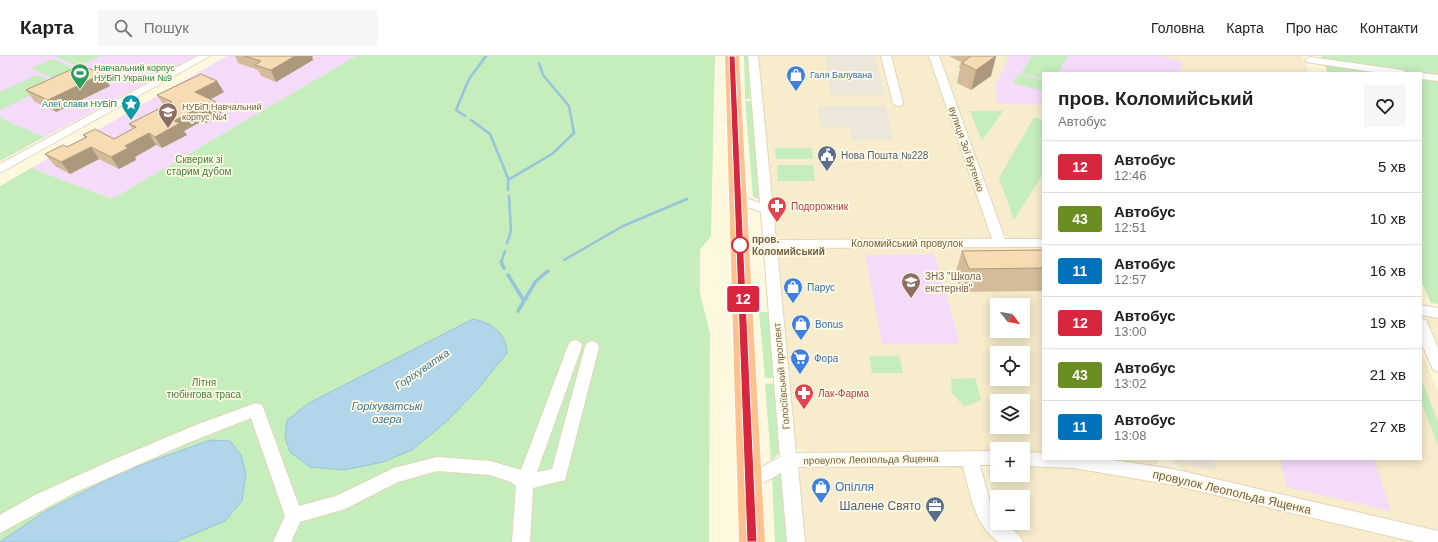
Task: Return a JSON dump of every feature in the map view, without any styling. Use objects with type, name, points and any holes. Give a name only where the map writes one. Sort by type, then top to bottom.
[{"type":"highway","points":[[732,56],[752,542]]},
{"type":"street","points":[[0,169],[206,56]]},
{"type":"street","name":"Голосіївський проспект","points":[[753,56],[766,210],[771,244],[796,542]]},
{"type":"street","points":[[886,56],[898,102]]},
{"type":"street","name":"вулиця Зої Бутенко","points":[[934,56],[1000,242]]},
{"type":"street","points":[[1309,58],[1315,72]]},
{"type":"street","points":[[1309,58],[1396,72]]},
{"type":"street","points":[[1422,76],[1438,78]]},
{"type":"street","points":[[738,198],[766,210]]},
{"type":"street","name":"Коломийський провулок","points":[[771,244],[1042,243]]},
{"type":"street","points":[[1422,310],[1438,313]]},
{"type":"street","points":[[1422,326],[1438,366]]},
{"type":"street","points":[[520,542],[525,482],[575,346]]},
{"type":"street","points":[[294,516],[339,503],[394,476],[437,464],[490,468],[516,476],[525,482],[559,475],[592,347]]},
{"type":"street","points":[[0,525],[88,479],[222,421],[256,410],[294,516],[282,542]]},
{"type":"street","points":[[969,458],[984,515],[999,533],[1014,542]]},
{"type":"street","name":"провулок Леопольда Ященка","points":[[750,482],[789,461],[990,458]]},
{"type":"street","name":"провулок Леопольда Ященка","points":[[1030,459],[1042,460]]},
{"type":"street","name":"провулок Леопольда Ященка","points":[[1048,460],[1074,461],[1173,477],[1438,539]]},
{"type":"shaded area","points":[[0,56],[196,56],[0,161]]},
{"type":"shaded area","points":[[227,56],[356,56],[112,199],[31,168]]},
{"type":"shaded area","points":[[756,56],[930,56],[993,232],[993,238],[790,240],[776,237],[774,234]]},
{"type":"shaded area","points":[[825,56],[874,56],[885,95],[831,95]]},
{"type":"shaded area","points":[[940,56],[1302,56],[1309,72],[1042,72],[1042,241],[1011,239],[1005,235],[974,156]]},
{"type":"shaded area","points":[[1009,56],[1161,56],[1183,62],[1179,72],[1042,72],[1042,105],[997,103],[996,85]]},
{"type":"shaded area","points":[[818,106],[885,106],[893,140],[852,140],[850,127],[821,127]]},
{"type":"shaded area","points":[[784,247],[1042,247],[1042,453],[1030,452],[1030,442],[990,442],[990,452],[808,453],[798,449],[794,443],[777,251]]},
{"type":"shaded area","name":"ЗНЗ \"Школа екстернів\"","points":[[935,254],[960,344],[882,344],[865,255]]},
{"type":"shaded area","points":[[1430,316],[1438,317],[1438,352],[1426,322]]},
{"type":"shaded area","points":[[1422,352],[1438,392],[1438,530],[1188,473],[1173,460],[1422,460]]},
{"type":"shaded area","points":[[1109,460],[1160,460],[1158,463],[1145,466]]},
{"type":"shaded area","points":[[1176,460],[1213,460],[1216,470],[1177,462]]},
{"type":"shaded area","points":[[1280,460],[1374,460],[1391,511],[1287,487]]},
{"type":"shaded area","points":[[962,463],[969,471],[982,525],[988,533],[1002,542],[805,542],[799,472],[802,467]]},
{"type":"shaded area","points":[[1030,464],[1075,466],[1163,479],[1437,542],[1025,542],[1017,539],[1006,530],[1030,530],[1030,490],[991,490],[990,482],[1030,482]]},
{"type":"green space","points":[[55,56],[97,56],[99,57],[78,66]]},
{"type":"green space","points":[[356,56],[715,56],[711,236],[700,250],[700,293],[710,333],[709,542],[0,542],[0,186],[31,168],[112,199]]},
{"type":"green space","points":[[744,56],[750,56],[754,99],[745,99]]},
{"type":"green space","points":[[1032,56],[1068,56],[1059,72],[1042,72],[1042,79],[1021,73]]},
{"type":"green space","points":[[1321,56],[1438,56],[1438,304],[1431,303],[1422,283],[1422,72],[1328,72]]},
{"type":"green space","points":[[53,59],[76,69],[54,79],[31,68]]},
{"type":"green space","points":[[1018,74],[1042,80],[1042,91],[1013,83]]},
{"type":"green space","points":[[37,75],[56,83],[0,110],[0,92]]},
{"type":"green space","points":[[745,101],[754,101],[761,200],[753,197]]},
{"type":"green space","points":[[970,111],[1003,111],[982,141]]},
{"type":"green space","points":[[1034,117],[1042,120],[1042,176],[1014,220],[999,178]]},
{"type":"green space","points":[[0,118],[44,137],[0,161]]},
{"type":"green space","points":[[775,148],[812,148],[813,159],[776,159]]},
{"type":"green space","points":[[777,165],[813,165],[815,181],[778,181]]},
{"type":"green space","points":[[759,312],[772,312],[777,378],[765,378]]},
{"type":"green space","points":[[869,356],[899,356],[903,373],[872,373]]},
{"type":"green space","points":[[975,378],[981,400],[964,407],[952,393],[951,379]]},
{"type":"green space","points":[[1422,381],[1438,422],[1438,446],[1422,404]]},
{"type":"green space","points":[[776,383],[783,449],[771,461],[765,384]]},
{"type":"green space","points":[[784,468],[790,542],[775,542],[772,479]]},
{"type":"water","name":"Горіхуватські озера","points":[[473,319],[492,326],[501,334],[504,339],[507,353],[477,390],[446,422],[412,450],[383,462],[344,470],[310,467],[290,452],[285,438],[287,420],[309,403]]},
{"type":"water","points":[[210,440],[230,441],[241,455],[246,474],[242,501],[225,521],[175,542],[0,542],[44,512],[127,470]]},
{"type":"building","points":[[244,56],[295,56],[271,70],[255,65],[261,61]]},
{"type":"building","points":[[971,56],[996,56],[976,70],[962,63]]},
{"type":"building","points":[[81,65],[102,74],[48,100],[26,90]]},
{"type":"building","points":[[201,74],[217,81],[195,92],[216,102],[200,111],[196,109],[174,121],[180,123],[155,137],[149,133],[125,146],[128,148],[111,157],[91,147],[61,162],[45,154],[63,145],[67,147],[87,137],[83,135],[95,129],[114,139],[136,127],[129,124],[172,102],[157,95]]},
{"type":"building","points":[[1042,250],[1042,268],[969,269],[962,251]]},
{"type":"waterway","points":[[465,116],[456,110],[469,79],[486,56]]},
{"type":"waterway","points":[[508,180],[552,154],[574,133],[569,106],[543,75],[539,63]]},
{"type":"waterway","points":[[471,120],[490,134],[508,180]]},
{"type":"waterway","points":[[508,180],[508,190]]},
{"type":"waterway","points":[[507,243],[511,231],[509,196]]},
{"type":"waterway","name":"Горіхуватка","points":[[564,260],[623,226],[687,199]]},
{"type":"waterway","points":[[501,262],[505,251]]},
{"type":"waterway","points":[[501,262],[504,268]]},
{"type":"waterway","name":"Горіхуватка","points":[[524,301],[536,281],[548,271]]},
{"type":"waterway","points":[[508,275],[524,301]]},
{"type":"waterway","name":"Горіхуватка","points":[[518,311],[524,301]]},
{"type":"bus line","name":"12","points":[[732,56],[752,542]]},
{"type":"place","name":"Навчальний корпус НУБіП України №9","points":[[80,90]]},
{"type":"place","name":"Галя Балувана","points":[[796,92]]},
{"type":"place","name":"Алеї слави НУБіП","points":[[131,121]]},
{"type":"place","name":"НУБіП Навчальний корпус №4","points":[[168,129]]},
{"type":"place","name":"Нова Пошта №228","points":[[827,172]]},
{"type":"place","name":"Подорожник","points":[[777,223]]},
{"type":"place","name":"пров. Коломийський","points":[[740,245]]},
{"type":"place","name":"ЗНЗ \"Школа екстернів\"","points":[[911,299]]},
{"type":"place","name":"Парус","points":[[793,304]]},
{"type":"place","name":"Bonus","points":[[801,341]]},
{"type":"place","name":"Фора","points":[[800,375]]},
{"type":"place","name":"Лак-Фарма","points":[[804,410]]},
{"type":"place","name":"Опілля","points":[[821,504]]},
{"type":"place","name":"Шалене Свято","points":[[935,523]]},
{"type":"park label","name":"Скверик зі старим дубом","points":[[199,164]]},
{"type":"park label","name":"Літня тюбінгова траса","points":[[204,388]]}]
